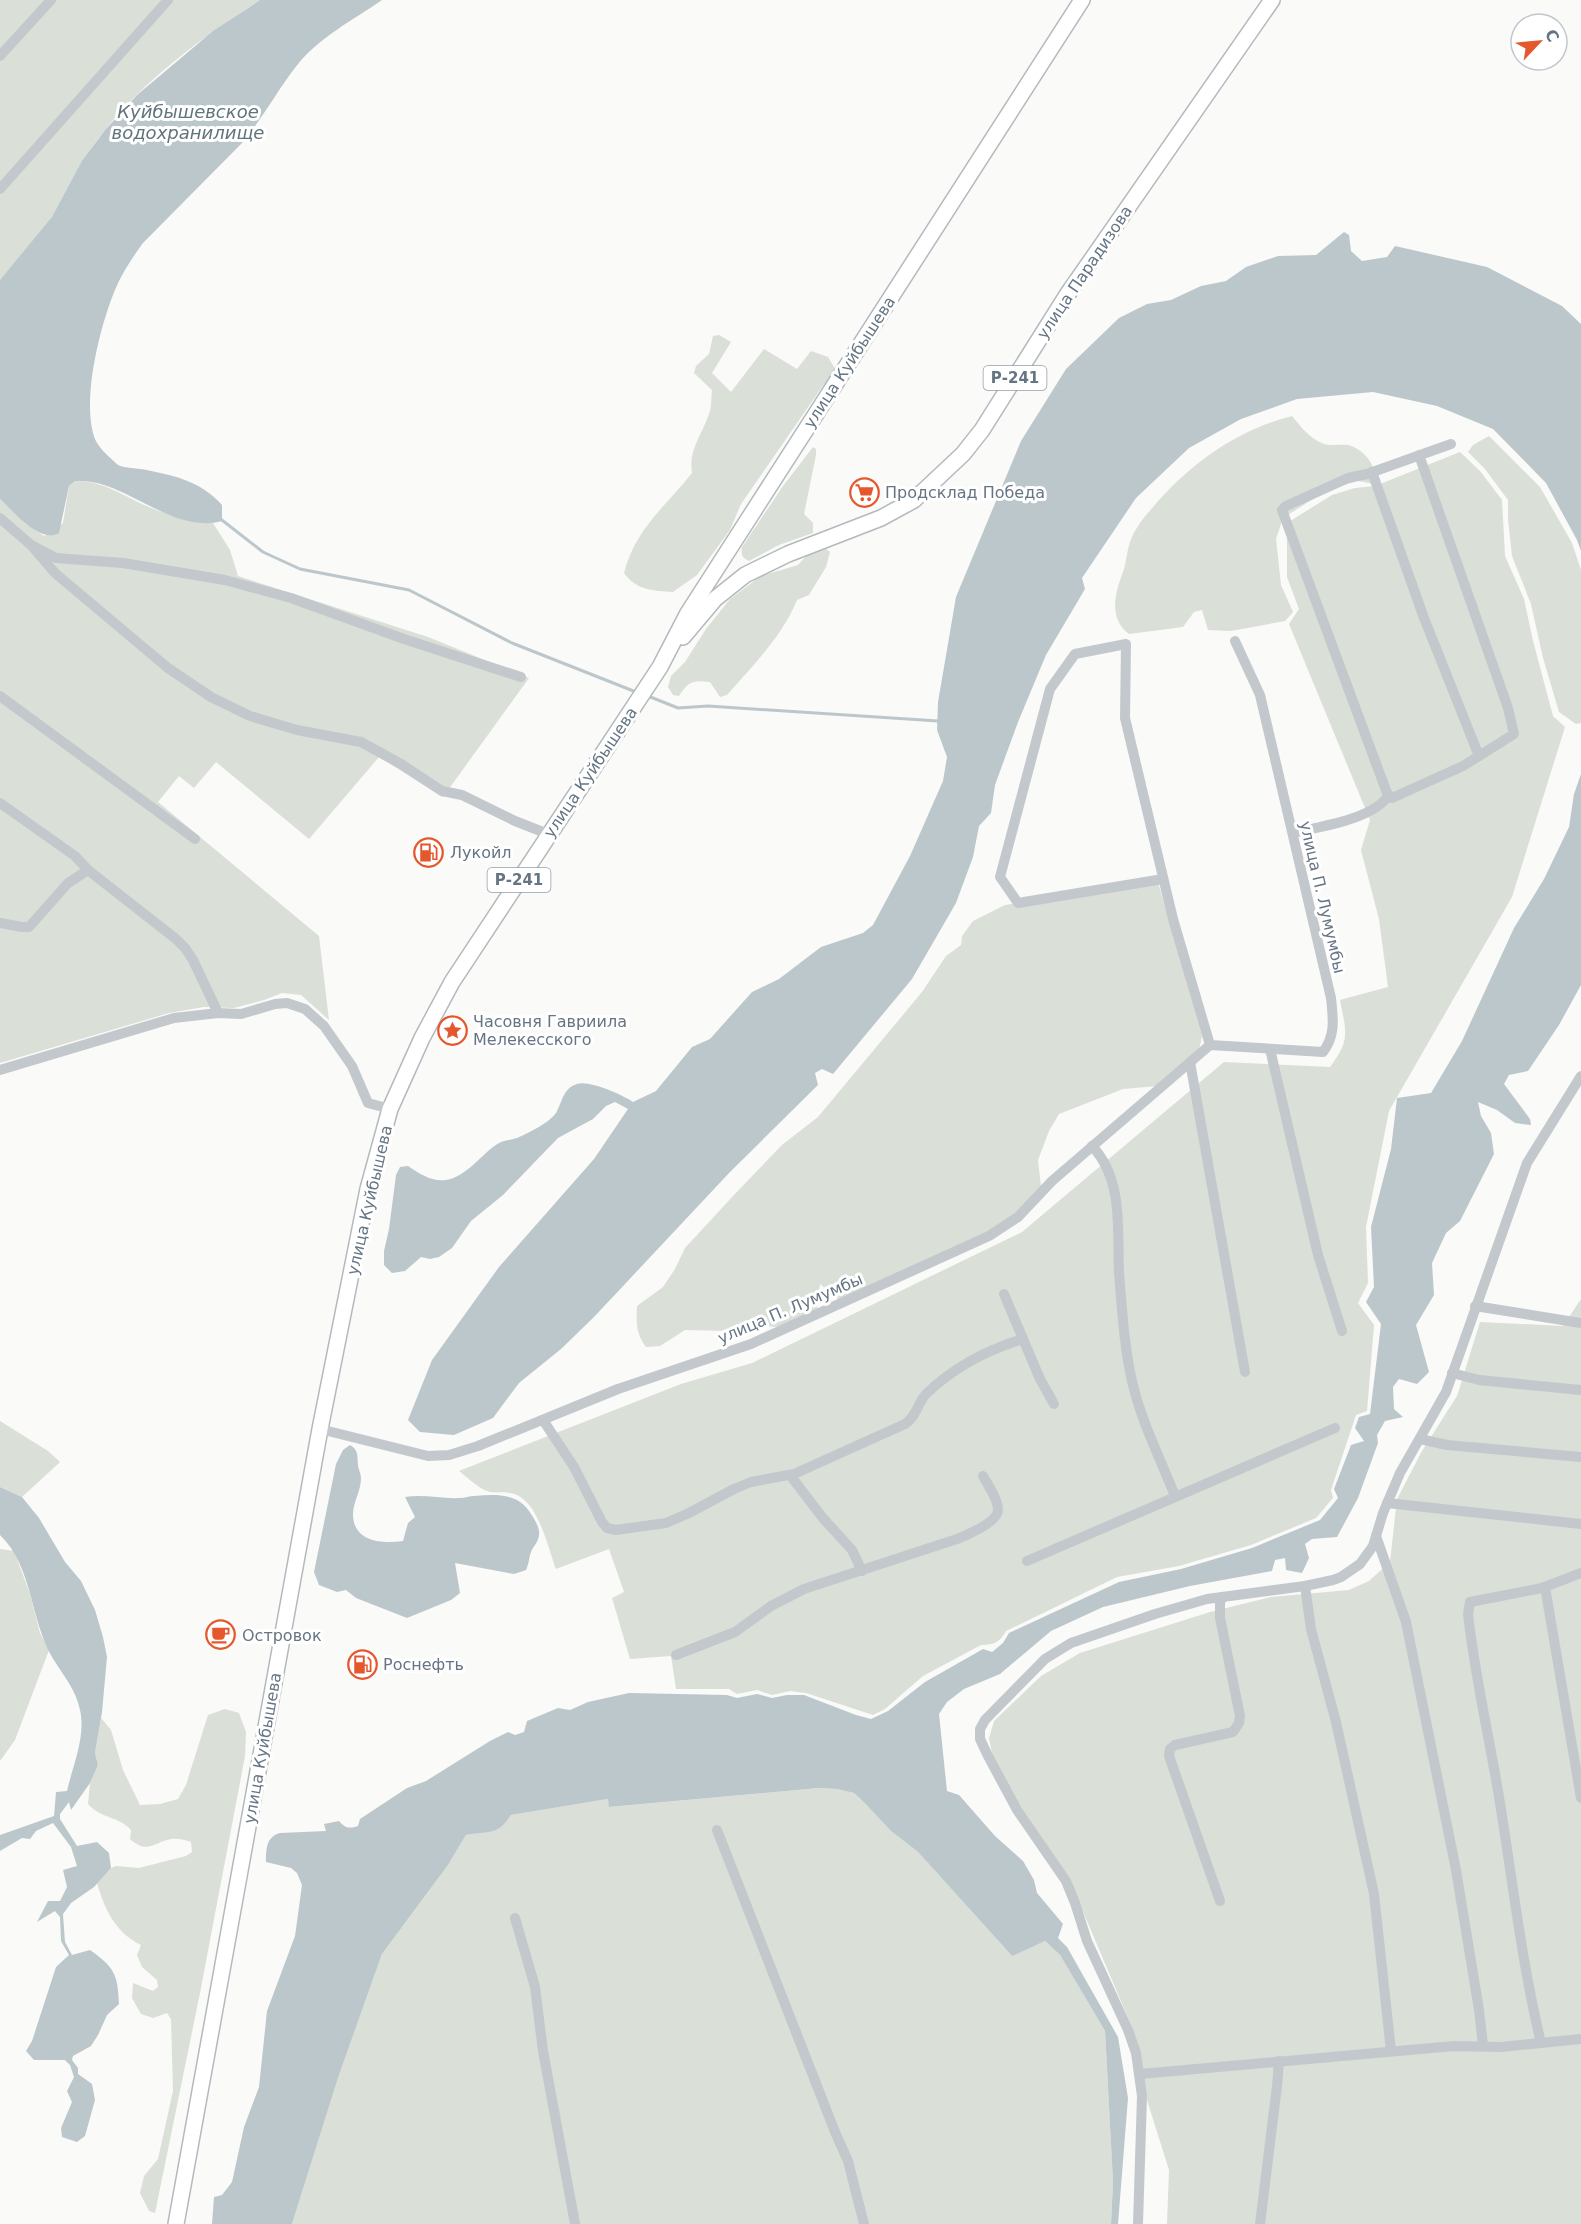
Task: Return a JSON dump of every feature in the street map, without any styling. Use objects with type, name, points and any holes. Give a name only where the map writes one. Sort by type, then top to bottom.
[{"type":"highway","name":"улица Куйбышева","points":[[176,2224],[320,1429],[368,1189],[390,1109],[422,1038],[452,982],[663,661],[688,613],[1082,0]]},
{"type":"highway","name":"улица Парадизова","points":[[663,661],[715,599],[745,575],[788,554],[880,518],[914,500],[963,454],[982,430],[1067,295],[1272,0]]},
{"type":"street","points":[[0,57],[51,0]]},
{"type":"street","points":[[0,189],[168,0]]},
{"type":"street","points":[[1419,455],[1513,725],[1514,734],[1463,765],[1392,798],[1282,510],[1286,506],[1348,478],[1372,472],[1419,455],[1451,444]]},
{"type":"street","points":[[1372,472],[1424,618],[1479,756]]},
{"type":"street","points":[[0,518],[81,595],[168,668],[211,698],[250,716],[297,730],[361,742],[385,753],[442,791],[476,800],[515,821],[548,834]]},
{"type":"street","points":[[31,545],[56,558],[123,563],[225,580],[291,598],[404,639],[521,677]]},
{"type":"street","name":"улица П. Лумумбы","points":[[320,1429],[428,1456],[449,1455],[618,1389],[751,1344],[989,1236],[1018,1217],[1052,1181],[1210,1045],[1323,1052],[1329,1044],[1333,1029],[1331,998],[1260,695],[1235,641]]},
{"type":"street","points":[[1163,879],[1018,903],[1000,878],[1050,688],[1075,654],[1126,644],[1125,718],[1173,919],[1210,1045]]},
{"type":"street","points":[[0,696],[195,839]]},
{"type":"street","points":[[1293,833],[1348,819],[1374,809],[1389,795]]},
{"type":"street","points":[[0,803],[75,856],[88,870],[120,893],[185,948],[218,1013]]},
{"type":"street","points":[[0,923],[29,927],[68,883],[88,870]]},
{"type":"street","points":[[0,1070],[174,1018],[218,1013],[241,1014],[286,1003],[314,1014],[333,1036],[360,1082],[368,1103],[390,1109]]},
{"type":"street","points":[[1270,1049],[1318,1255],[1342,1331]]},
{"type":"street","points":[[1190,1062],[1245,1372]]},
{"type":"street","points":[[1138,2224],[1142,2096],[1136,2053],[1128,2030],[1087,1941],[1066,1881],[1001,1783],[980,1739],[980,1729],[985,1720],[1045,1659],[1071,1643],[1155,1614],[1222,1597],[1333,1580],[1351,1571],[1368,1554],[1400,1473],[1446,1392],[1527,1163],[1581,1076]]},
{"type":"street","points":[[1092,1146],[1108,1167],[1114,1190],[1126,1352],[1132,1382],[1144,1422],[1175,1496]]},
{"type":"street","points":[[1004,1294],[1040,1379],[1054,1404]]},
{"type":"street","points":[[1475,1306],[1581,1323]]},
{"type":"street","points":[[543,1420],[574,1467],[607,1528],[616,1530],[652,1526],[677,1520],[751,1482],[790,1475],[905,1424],[912,1419],[922,1398],[947,1377],[981,1354],[1023,1339]]},
{"type":"street","points":[[1452,1373],[1479,1380],[1581,1390]]},
{"type":"street","points":[[1027,1561],[1335,1428]]},
{"type":"street","points":[[1420,1439],[1447,1445],[1581,1457]]},
{"type":"street","points":[[790,1475],[822,1517],[852,1550],[862,1570]]},
{"type":"street","points":[[676,1655],[735,1632],[771,1606],[804,1589],[978,1530],[997,1516],[997,1504],[983,1476]]},
{"type":"street","points":[[1387,1503],[1581,1524]]},
{"type":"street","points":[[1376,1536],[1406,1622],[1456,1870],[1483,2045]]},
{"type":"street","points":[[1541,2043],[1524,1966],[1500,1802],[1481,1706],[1468,1614],[1470,1602],[1545,1587],[1581,1573]]},
{"type":"street","points":[[1305,1586],[1311,1629],[1336,1722],[1374,1894],[1391,2051]]},
{"type":"street","points":[[1545,1587],[1581,1798]]},
{"type":"street","points":[[1220,1901],[1169,1756],[1170,1749],[1175,1745],[1233,1732],[1239,1723],[1240,1716],[1220,1618],[1222,1597]]},
{"type":"street","points":[[717,1830],[835,2132],[846,2154],[864,2224]]},
{"type":"street","points":[[515,1918],[536,1987],[544,2062],[574,2224]]},
{"type":"street","points":[[1140,2074],[1391,2051],[1483,2045],[1500,2047],[1581,2039]]},
{"type":"street","points":[[1260,2224],[1279,2061]]},
{"type":"shaded area","points":[[0,0],[260,0],[177,59],[122,111],[90,150],[60,205],[35,241],[0,280]]},
{"type":"shaded area","points":[[719,335],[731,342],[712,373],[731,392],[764,349],[797,369],[811,351],[828,357],[836,370],[741,504],[730,530],[697,575],[673,592],[646,588],[634,583],[624,573],[629,557],[643,531],[692,473],[692,457],[710,411],[712,390],[694,373],[696,366],[709,354],[713,336]]},
{"type":"shaded area","points":[[1292,416],[1306,432],[1319,442],[1327,445],[1348,445],[1360,450],[1372,465],[1375,478],[1374,484],[1358,481],[1329,489],[1283,518],[1276,539],[1281,585],[1293,612],[1285,621],[1231,631],[1208,630],[1202,610],[1194,612],[1183,627],[1129,634],[1118,621],[1115,605],[1130,541],[1141,522],[1173,485],[1219,448],[1254,429]]},
{"type":"shaded area","points":[[1489,436],[1540,487],[1572,543],[1581,570],[1581,723],[1576,724],[1559,712],[1543,658],[1531,604],[1512,556],[1508,500],[1485,469],[1468,452],[1473,445]]},
{"type":"shaded area","points":[[813,447],[816,449],[816,455],[804,514],[813,523],[813,533],[747,560],[742,556],[742,547],[783,486]]},
{"type":"shaded area","points":[[1460,452],[1480,471],[1502,500],[1505,556],[1524,599],[1553,716],[1565,727],[1512,897],[1389,1111],[1366,1227],[1368,1283],[1358,1303],[1374,1325],[1367,1411],[1356,1415],[1331,1490],[1333,1498],[1316,1518],[1251,1545],[1179,1566],[1117,1577],[1006,1631],[996,1642],[981,1645],[923,1676],[885,1709],[873,1715],[806,1693],[790,1691],[772,1695],[757,1690],[737,1694],[729,1689],[676,1689],[671,1656],[630,1659],[612,1598],[624,1592],[609,1549],[556,1569],[542,1528],[525,1500],[514,1494],[486,1491],[459,1471],[681,1384],[752,1363],[1022,1232],[1224,1062],[1330,1067],[1344,1042],[1345,1028],[1340,1000],[1388,987],[1379,919],[1361,850],[1370,820],[1289,624],[1299,609],[1287,577],[1287,523],[1332,495],[1355,488],[1375,486]]},
{"type":"shaded area","points":[[75,481],[105,486],[165,513],[213,523],[230,550],[238,576],[428,637],[529,678],[443,797],[379,757],[309,839],[216,762],[194,788],[179,776],[158,802],[319,936],[329,1020],[301,995],[282,993],[234,1008],[204,1007],[169,1013],[0,1063],[0,499],[26,524],[44,536],[63,523],[69,486]]},
{"type":"shaded area","points":[[825,548],[830,552],[826,567],[809,595],[797,600],[775,638],[727,695],[720,697],[710,682],[699,681],[688,684],[679,696],[673,695],[668,687],[671,676],[685,662],[706,629],[730,599],[761,576],[798,565],[807,555]]},
{"type":"shaded area","points":[[1158,882],[1202,1036],[1199,1050],[1158,1086],[1123,1089],[1059,1114],[1049,1131],[1038,1160],[1041,1187],[1016,1214],[988,1233],[839,1300],[820,1284],[817,1310],[779,1327],[762,1326],[730,1331],[685,1330],[660,1346],[646,1347],[637,1328],[637,1306],[663,1287],[685,1248],[734,1195],[782,1145],[818,1117],[922,992],[946,956],[961,945],[962,936],[973,921],[1005,905]]},
{"type":"shaded area","points":[[1581,1299],[1581,2224],[1167,2224],[1169,2170],[1147,2100],[1131,2025],[1079,1902],[995,1768],[989,1738],[994,1721],[1041,1676],[1080,1653],[1210,1612],[1271,1597],[1349,1590],[1369,1581],[1390,1562],[1397,1499],[1422,1451],[1457,1396],[1480,1322],[1563,1326]]},
{"type":"shaded area","points":[[0,1421],[48,1451],[60,1462],[22,1497],[0,1487]]},
{"type":"shaded area","points":[[0,1549],[14,1551],[30,1594],[40,1633],[49,1650],[15,1740],[0,1761]]},
{"type":"shaded area","points":[[225,1709],[239,1713],[246,1732],[245,1756],[155,2213],[149,2211],[140,2193],[144,2176],[158,2159],[173,2091],[171,2019],[167,2013],[153,2018],[141,2014],[132,1998],[133,1983],[153,1991],[158,1987],[157,1980],[142,1967],[137,1955],[141,1945],[124,1934],[112,1919],[97,1883],[111,1868],[116,1866],[139,1868],[186,1856],[192,1852],[191,1842],[174,1839],[146,1847],[136,1844],[130,1839],[131,1830],[126,1825],[93,1809],[88,1804],[90,1783],[98,1765],[95,1753],[101,1718],[111,1730],[123,1770],[140,1805],[160,1804],[178,1799],[186,1785],[208,1715]]},
{"type":"shaded area","points":[[819,1788],[854,1793],[865,1802],[891,1831],[918,1852],[1011,1955],[1045,1941],[1060,1955],[1105,2031],[1113,2182],[1111,2224],[292,2224],[338,2078],[382,1954],[448,1865],[466,1835],[497,1830],[511,1815],[608,1799],[610,1807]]},
{"type":"water","name":"Куйбышевское водохранилище","points":[[260,0],[382,0],[337,29],[307,54],[242,143],[143,243],[121,278],[109,305],[95,361],[90,400],[90,417],[94,436],[101,448],[118,465],[174,476],[195,484],[222,505],[222,521],[192,522],[177,518],[107,486],[75,481],[69,486],[59,533],[52,535],[36,531],[0,499],[0,280],[52,217],[82,161],[105,130],[137,95],[213,31]]},
{"type":"water","points":[[1344,232],[1349,235],[1351,251],[1362,261],[1387,257],[1395,246],[1487,267],[1562,306],[1581,324],[1581,551],[1546,483],[1493,429],[1437,406],[1373,392],[1297,399],[1241,419],[1189,448],[1136,498],[1082,578],[1085,589],[1046,655],[1018,722],[995,785],[991,813],[979,826],[973,857],[956,903],[912,979],[833,1074],[822,1069],[815,1073],[818,1085],[730,1172],[594,1317],[561,1349],[519,1383],[493,1418],[454,1435],[420,1432],[408,1420],[432,1360],[499,1267],[594,1159],[628,1109],[615,1102],[606,1106],[593,1119],[558,1138],[503,1195],[471,1221],[452,1248],[439,1257],[430,1259],[421,1257],[405,1271],[392,1273],[384,1265],[384,1251],[396,1175],[400,1167],[408,1166],[431,1179],[454,1178],[468,1170],[499,1143],[517,1138],[548,1120],[556,1113],[566,1092],[577,1084],[597,1086],[633,1102],[656,1091],[692,1047],[710,1039],[752,992],[779,979],[821,947],[863,933],[873,925],[910,856],[943,781],[947,757],[937,730],[938,702],[956,597],[1021,441],[1066,369],[1119,318],[1147,304],[1171,300],[1201,286],[1226,281],[1246,267],[1278,256],[1316,255]]},
{"type":"water","points":[[1581,774],[1581,985],[1559,1025],[1528,1071],[1509,1075],[1504,1084],[1530,1119],[1531,1125],[1515,1123],[1497,1110],[1478,1102],[1481,1116],[1491,1133],[1494,1154],[1460,1221],[1446,1233],[1432,1263],[1434,1295],[1416,1325],[1429,1372],[1417,1384],[1399,1379],[1393,1387],[1394,1409],[1403,1417],[1385,1421],[1377,1435],[1378,1443],[1358,1498],[1337,1537],[1312,1539],[1305,1544],[1309,1558],[1302,1573],[1286,1570],[1285,1558],[1275,1560],[1272,1571],[1190,1586],[1103,1607],[1051,1631],[1000,1674],[964,1689],[947,1702],[939,1714],[947,1791],[959,1795],[995,1836],[1023,1861],[1034,1880],[1037,1893],[1063,1924],[1058,1938],[1067,1947],[1118,2037],[1128,2098],[1118,2224],[1111,2224],[1113,2182],[1105,2031],[1060,1955],[1045,1941],[1012,1956],[918,1852],[891,1831],[854,1793],[819,1788],[609,1807],[608,1799],[511,1815],[497,1830],[466,1835],[448,1865],[382,1954],[338,2078],[292,2224],[212,2224],[214,2197],[222,2195],[232,2182],[244,2127],[259,2087],[267,2011],[295,1936],[302,1885],[297,1873],[291,1868],[266,1862],[269,1841],[275,1835],[326,1831],[324,1824],[339,1821],[347,1827],[358,1826],[360,1819],[407,1788],[426,1781],[490,1741],[508,1732],[515,1735],[524,1732],[527,1721],[558,1708],[570,1710],[588,1702],[629,1693],[727,1695],[737,1698],[757,1694],[772,1698],[804,1695],[871,1719],[888,1711],[925,1682],[983,1649],[992,1652],[1003,1643],[1009,1633],[1119,1582],[1181,1569],[1252,1548],[1320,1520],[1338,1498],[1334,1489],[1351,1445],[1364,1441],[1355,1428],[1359,1417],[1370,1414],[1381,1324],[1366,1302],[1374,1287],[1371,1227],[1391,1149],[1397,1098],[1431,1093],[1462,1041],[1514,928],[1544,879],[1569,827],[1574,794]]},
{"type":"water","points":[[350,1445],[356,1451],[361,1478],[353,1510],[354,1523],[363,1536],[386,1542],[403,1541],[408,1523],[415,1517],[405,1497],[506,1496],[526,1507],[539,1530],[537,1542],[531,1552],[526,1570],[514,1574],[455,1563],[460,1593],[451,1600],[407,1618],[356,1598],[346,1590],[337,1592],[319,1585],[314,1572],[336,1464],[343,1450]]},
{"type":"water","points":[[0,1487],[22,1497],[39,1518],[65,1562],[81,1581],[95,1610],[107,1657],[102,1712],[95,1753],[98,1765],[90,1783],[71,1810],[69,1802],[60,1814],[60,1819],[77,1846],[97,1842],[109,1853],[111,1868],[94,1887],[71,1903],[63,1914],[65,1942],[72,1955],[90,1950],[105,1961],[116,1978],[119,2004],[107,2015],[91,2046],[73,2056],[72,2060],[78,2068],[78,2074],[92,2084],[95,2100],[85,2136],[77,2142],[62,2137],[61,2128],[72,2102],[67,2091],[74,2077],[70,2065],[65,2060],[34,2060],[26,2051],[32,2041],[56,1967],[69,1955],[61,1941],[60,1917],[55,1911],[37,1922],[48,1901],[60,1901],[67,1887],[63,1870],[77,1866],[71,1847],[53,1823],[36,1831],[30,1839],[22,1838],[0,1851],[0,1835],[54,1816],[56,1792],[67,1791],[78,1750],[81,1730],[80,1710],[75,1695],[45,1642],[19,1562],[0,1535]]},
{"type":"waterway","points":[[218,517],[263,552],[300,569],[409,590],[512,643],[636,692]]},
{"type":"waterway","points":[[648,696],[678,708],[708,706],[938,721]]},
{"type":"place","name":"Продсклад Победа","points":[[864,492]]},
{"type":"place","name":"Лукойл","points":[[429,852]]},
{"type":"place","name":"Часовня Гавриила Мелекесского","points":[[452,1030]]},
{"type":"place","name":"Островок","points":[[221,1635]]},
{"type":"place","name":"Роснефть","points":[[362,1664]]}]
